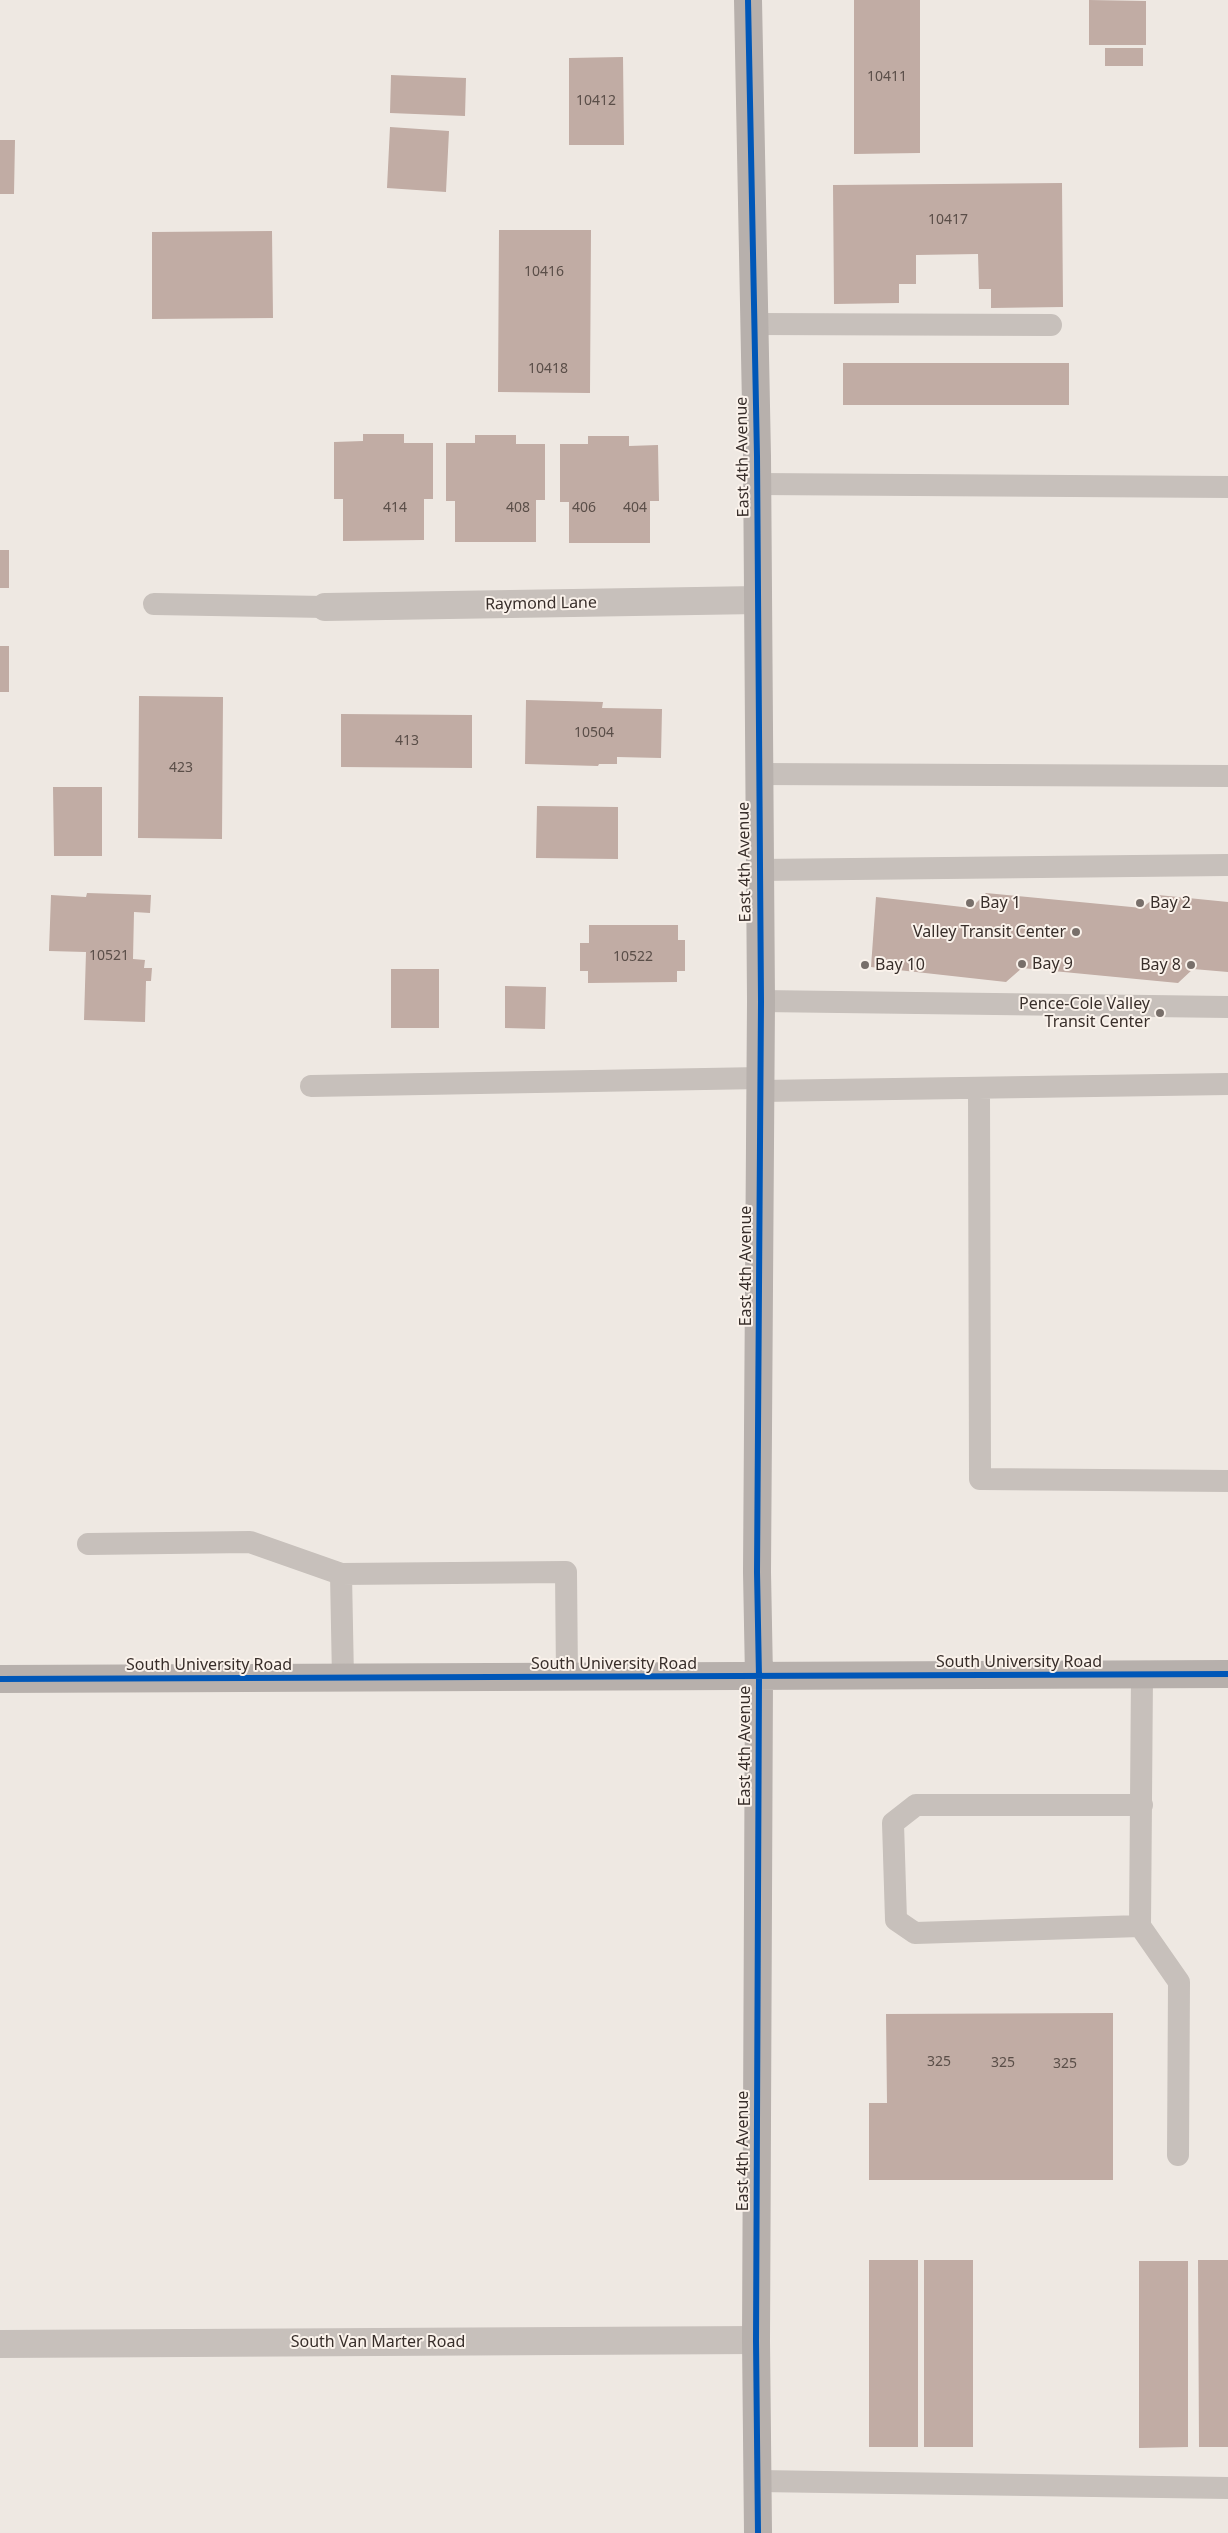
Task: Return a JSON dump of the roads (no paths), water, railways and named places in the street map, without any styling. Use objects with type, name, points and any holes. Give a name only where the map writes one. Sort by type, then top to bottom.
[{"type":"street","name":"East 4th Avenue","points":[[748,0],[757,484],[758,870],[761,1001],[757,1562],[759,1677],[756,2340],[758,2533]]},
{"type":"street","name":"Raymond Lane","points":[[326,607],[758,600]]},
{"type":"street","name":"South University Road","points":[[0,1679],[1228,1674]]},
{"type":"street","name":"South Van Marter Road","points":[[0,2344],[756,2340]]},
{"type":"lane","points":[[754,324],[1051,325]]},
{"type":"lane","points":[[757,484],[1228,487]]},
{"type":"lane","points":[[154,604],[326,607]]},
{"type":"lane","points":[[758,774],[1228,776]]},
{"type":"lane","points":[[758,870],[1228,865]]},
{"type":"lane","points":[[761,1001],[1228,1006]]},
{"type":"lane","points":[[311,1086],[761,1085],[979,1088],[1228,1084]]},
{"type":"lane","points":[[979,1088],[980,1479],[1228,1481]]},
{"type":"lane","points":[[88,1544],[250,1542],[341,1574],[566,1572],[567,1677]]},
{"type":"lane","points":[[341,1574],[343,1679]]},
{"type":"lane","points":[[1142,1675],[1140,1926],[1179,1982],[1178,2154]]},
{"type":"lane","points":[[1140,1926],[915,1933],[896,1920],[893,1823],[916,1806],[1142,1806]]},
{"type":"lane","points":[[758,2481],[1228,2488]]},
{"type":"place","name":"Bay 1","points":[[970,903]]},
{"type":"place","name":"Bay 2","points":[[1140,903]]},
{"type":"place","name":"Valley Transit Center","points":[[1076,932]]},
{"type":"place","name":"Bay 9","points":[[1022,964]]},
{"type":"place","name":"Bay 10","points":[[865,965]]},
{"type":"place","name":"Bay 8","points":[[1191,965]]},
{"type":"place","name":"Pence-Cole Valley Transit Center","points":[[1160,1013]]}]
